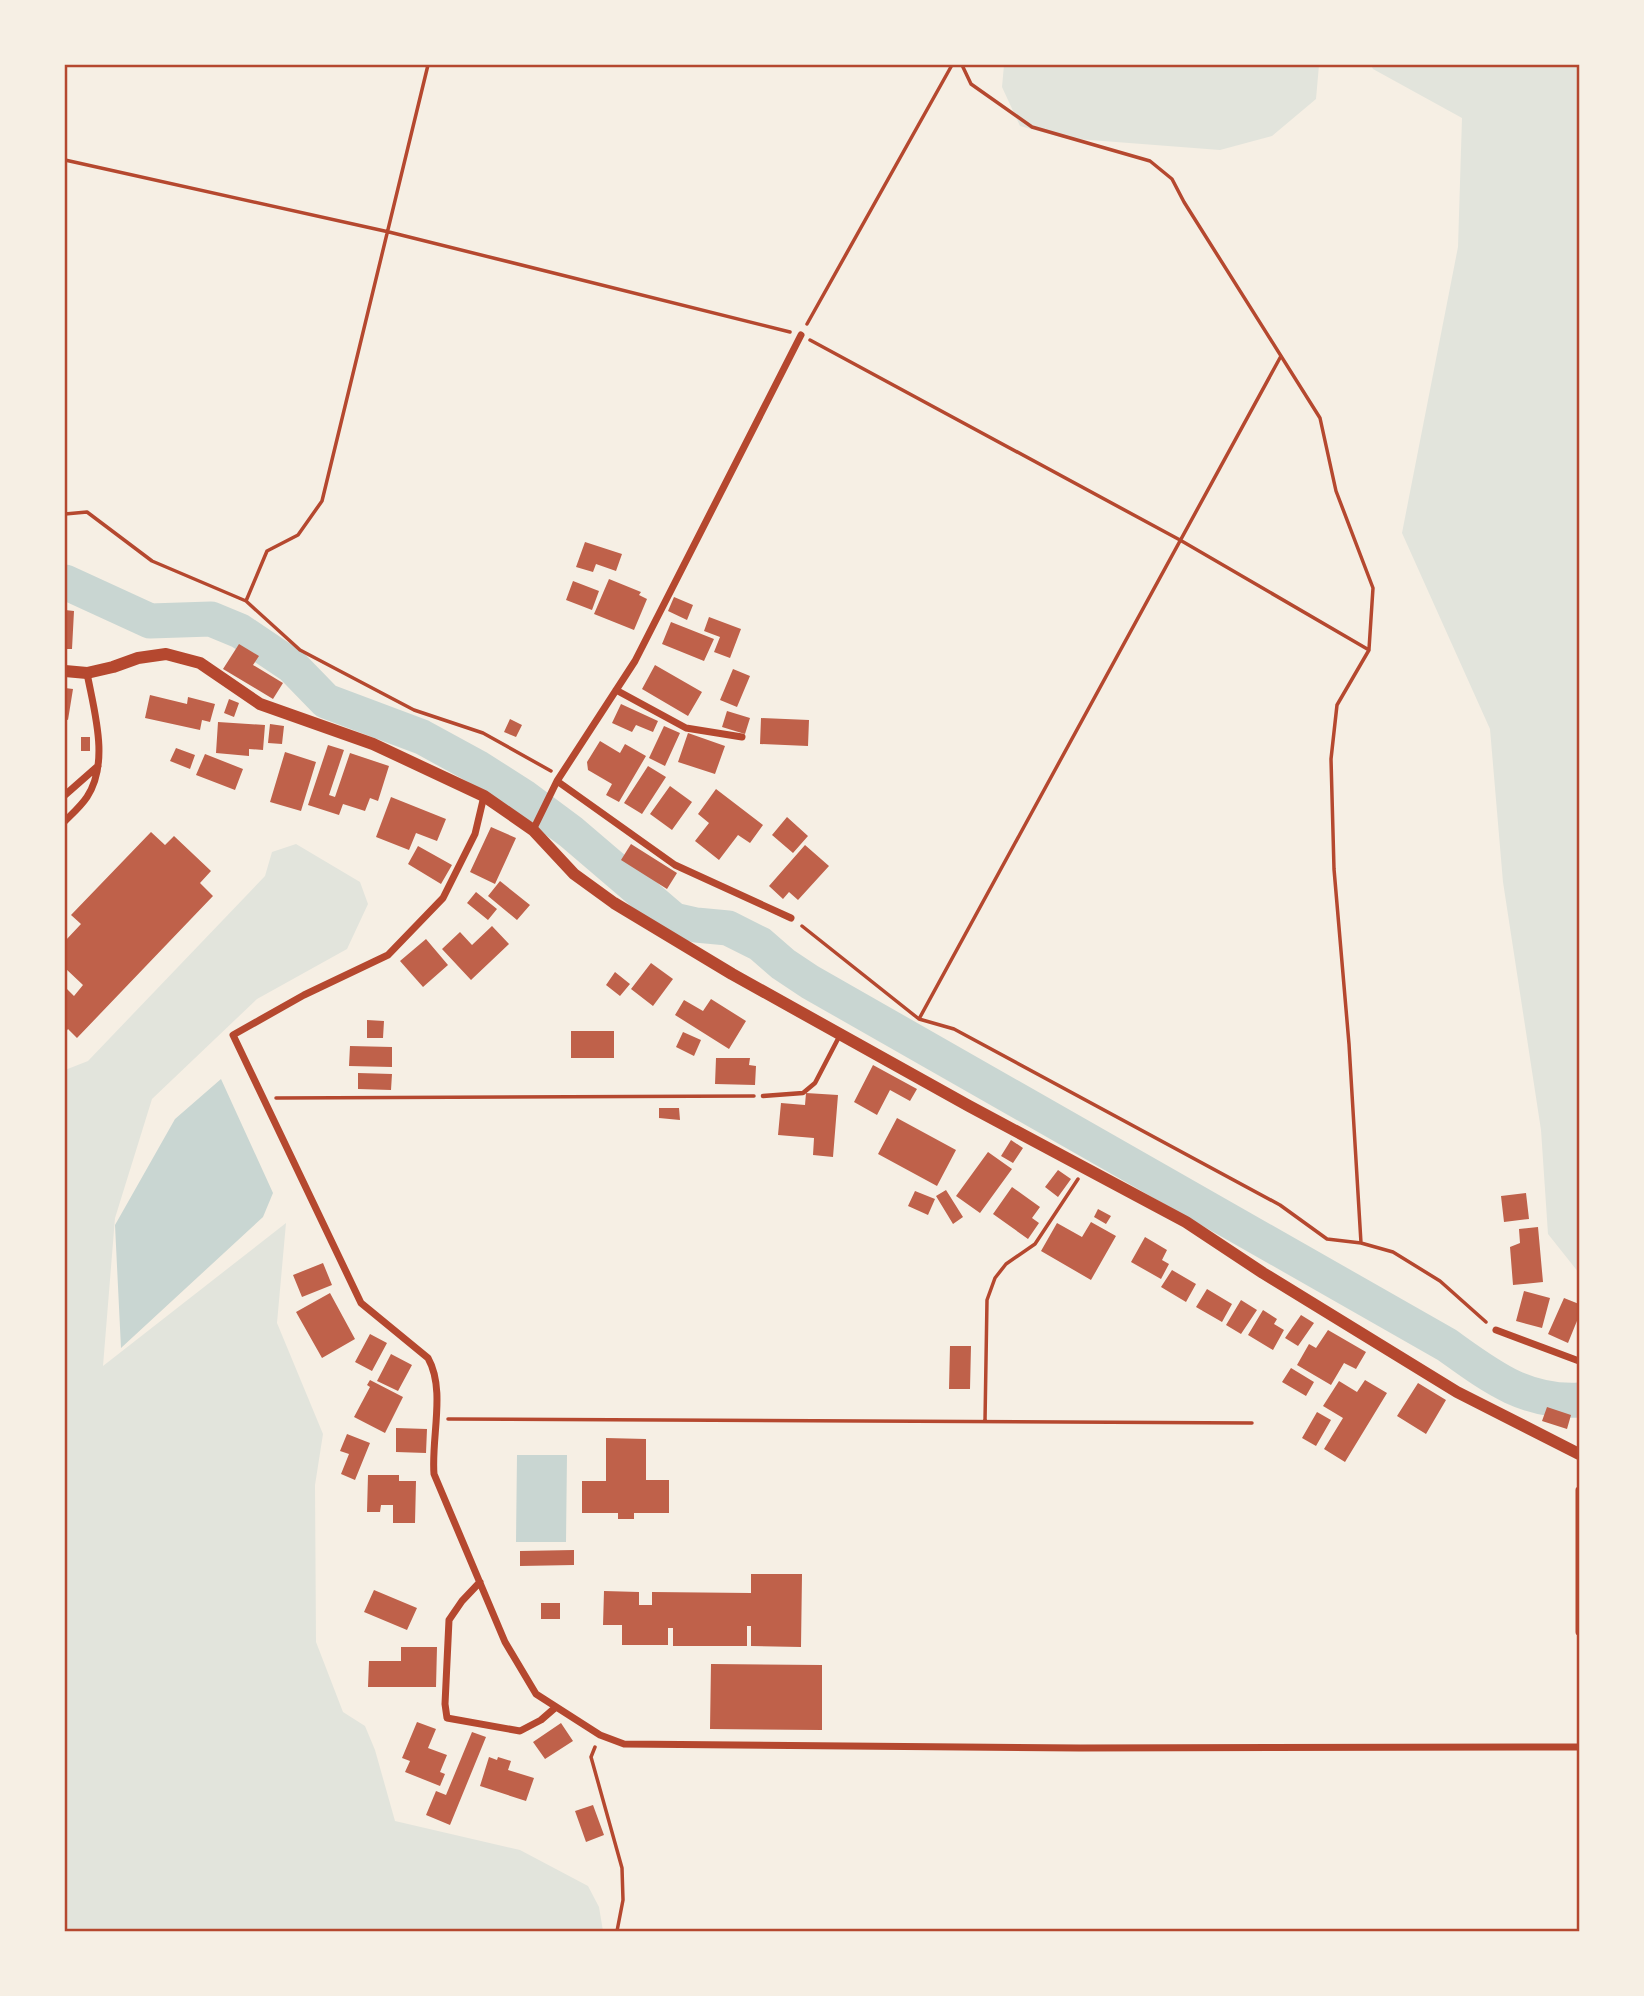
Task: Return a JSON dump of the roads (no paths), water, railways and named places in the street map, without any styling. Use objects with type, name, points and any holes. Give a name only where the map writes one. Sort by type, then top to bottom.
[{"type":"street","points":[[535,825],[550,793],[635,661],[801,335]]},
{"type":"street","points":[[65,671],[87,673],[138,657],[166,654],[200,663],[260,704],[373,744],[484,796],[535,825],[575,874],[614,903],[733,974],[1186,1222],[1263,1273],[1457,1392],[1579,1454]]},
{"type":"street","points":[[65,821],[88,796],[98,765],[97,730],[87,673]]},
{"type":"street","points":[[616,690],[686,728],[742,737]]},
{"type":"street","points":[[65,795],[98,765]]},
{"type":"street","points":[[559,779],[676,865],[791,918]]},
{"type":"street","points":[[484,796],[475,834],[443,898],[388,955],[304,995],[233,1035],[361,1303],[428,1358],[433,1368],[438,1381],[434,1474],[505,1642],[536,1694],[600,1735],[624,1744],[1080,1748],[1579,1747]]},
{"type":"street","points":[[1496,1330],[1579,1361]]},
{"type":"street","points":[[1579,1490],[1579,1632]]},
{"type":"street","points":[[480,1583],[462,1601],[449,1620],[445,1704],[447,1718],[520,1731],[541,1720],[556,1707]]},
{"type":"lane","points":[[763,1096],[803,1093],[815,1083],[841,1034]]},
{"type":"waterway","points":[[65,582],[150,621],[211,619],[240,631],[292,666],[326,701],[422,737],[524,797],[571,832],[674,920],[728,928],[760,944],[810,982],[1447,1345],[1508,1385],[1541,1397],[1579,1400]]}]
